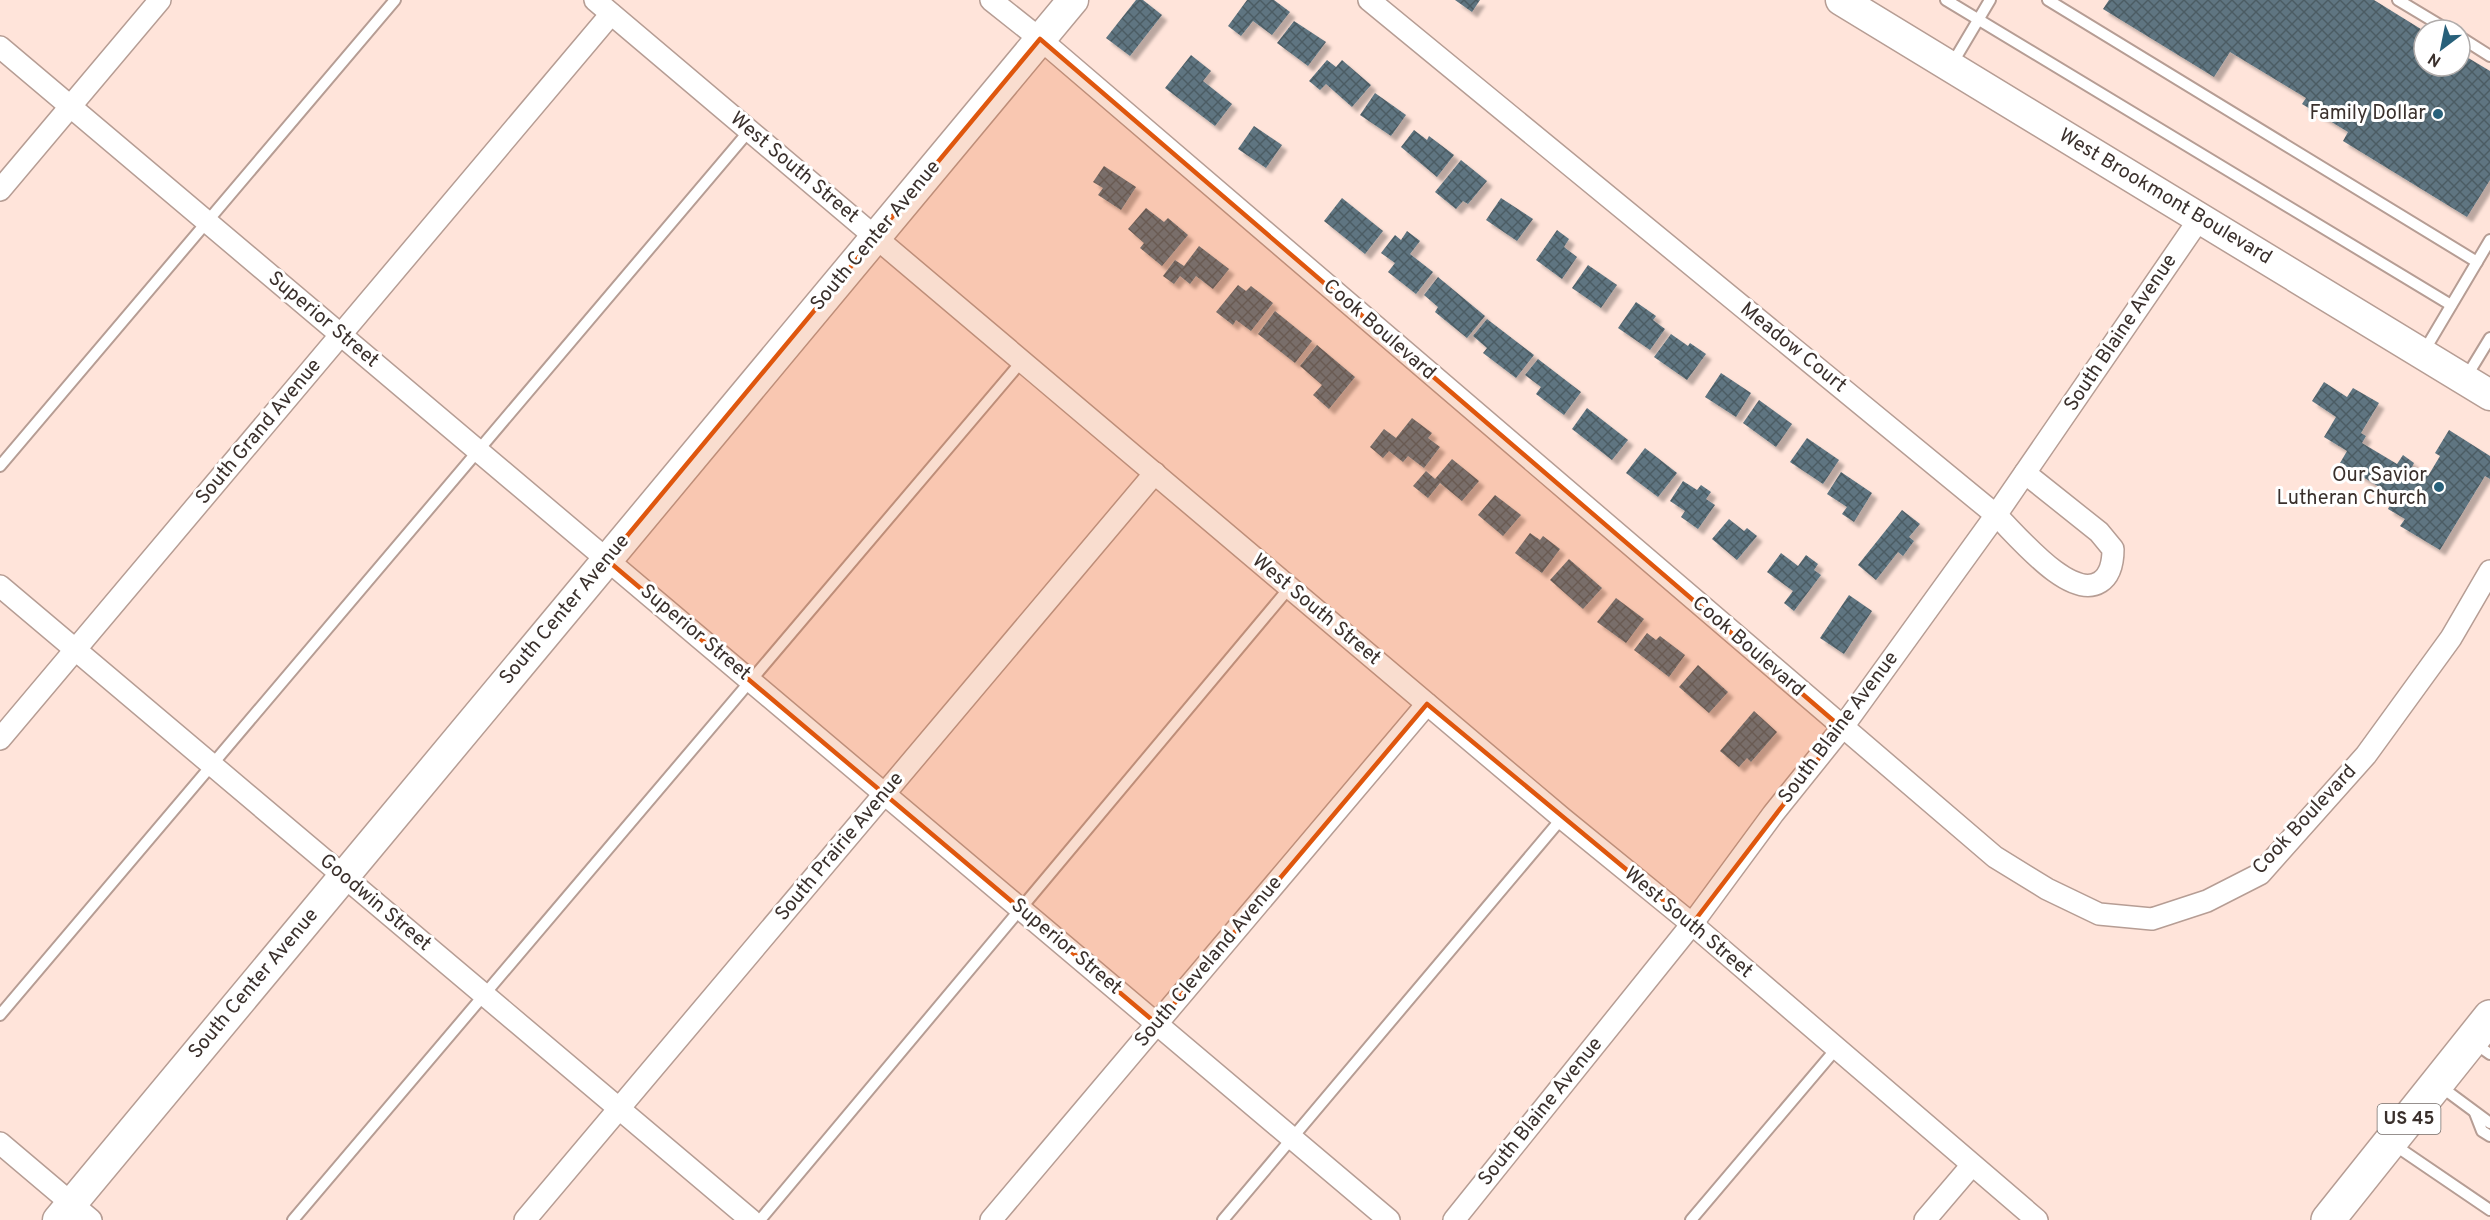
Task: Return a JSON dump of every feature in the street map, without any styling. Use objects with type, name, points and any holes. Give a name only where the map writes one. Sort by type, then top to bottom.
[{"type":"main road","name":"US 45","points":[[2328,1220],[2438,1084],[2484,1037]]},
{"type":"street","points":[[0,190],[160,0]]},
{"type":"street","name":"West South Street","points":[[595,0],[1562,818],[1692,924],[2037,1220]]},
{"type":"street","name":"Cook Boulevard","points":[[991,0],[1040,39],[1995,857],[2047,889],[2099,914],[2152,920],[2207,901],[2260,874],[2366,755],[2451,638],[2490,571]]},
{"type":"street","name":"South Center Avenue","points":[[73,1214],[344,876],[1073,0]]},
{"type":"street","name":"Meadow Court","points":[[1368,0],[1996,515],[2059,575],[2078,586],[2092,587],[2104,580],[2113,564],[2114,549],[2099,532],[2025,473]]},
{"type":"street","name":"West Brookmont Boulevard","points":[[1840,0],[2490,395]]},
{"type":"street","name":"South Grand Avenue","points":[[0,740],[611,14]]},
{"type":"street","name":"Superior Street","points":[[0,47],[1389,1220]]},
{"type":"street","name":"South Blaine Avenue","points":[[1454,1220],[1692,924],[1773,814],[1842,728],[1996,515],[2200,218]]},
{"type":"street","name":"South Prairie Avenue","points":[[525,1220],[1155,473]]},
{"type":"street","name":"Goodwin Street","points":[[0,586],[751,1220]]},
{"type":"street","name":"South Cleveland Avenue","points":[[991,1220],[1427,704]]},
{"type":"street","points":[[0,1143],[73,1214]]},
{"type":"street","points":[[1925,1220],[1972,1165]]},
{"type":"lane","points":[[0,466],[395,0]]},
{"type":"lane","points":[[1946,0],[2451,305]]},
{"type":"lane","points":[[1950,67],[1990,0]]},
{"type":"lane","points":[[2048,0],[2477,262]]},
{"type":"lane","points":[[2398,0],[2428,18]]},
{"type":"lane","points":[[2472,45],[2490,56]]},
{"type":"lane","points":[[0,1015],[749,130]]},
{"type":"lane","points":[[2422,353],[2490,240]]},
{"type":"lane","points":[[2465,380],[2490,338]]},
{"type":"lane","points":[[294,1220],[1022,361]]},
{"type":"lane","points":[[760,1220],[1290,587]]},
{"type":"lane","points":[[1222,1220],[1562,818]]},
{"type":"lane","points":[[1691,1220],[1836,1049]]},
{"type":"lane","points":[[2438,1084],[2490,1123]]},
{"type":"lane","points":[[2475,1113],[2482,1131],[2490,1136]]},
{"type":"lane","points":[[2391,1142],[2490,1210]]},
{"type":"highlighted area","points":[[1040,39],[1842,728],[1692,924],[1427,704],[1157,1024],[607,560]]},
{"type":"building","points":[[1136,0],[1143,0],[1162,15],[1130,56],[1106,38]]},
{"type":"building","points":[[1247,0],[1274,0],[1290,12],[1272,35],[1253,21],[1241,36],[1228,26]]},
{"type":"building","points":[[1455,0],[1480,0],[1472,12]]},
{"type":"building","points":[[2109,0],[2374,0],[2412,24],[2412,78],[2472,78],[2472,60],[2490,71],[2490,180],[2467,217],[2343,141],[2348,132],[2302,104],[2306,98],[2230,52],[2214,77],[2103,9]]},
{"type":"building","points":[[1294,21],[1326,42],[1308,66],[1277,43]]},
{"type":"building","points":[[1191,55],[1211,71],[1203,81],[1232,104],[1215,126],[1165,88]]},
{"type":"building","points":[[1327,60],[1336,67],[1342,60],[1371,85],[1352,107],[1326,84],[1320,90],[1309,81]]},
{"type":"building","points":[[1375,93],[1406,115],[1391,136],[1360,115]]},
{"type":"building","points":[[1254,126],[1282,145],[1266,168],[1238,149]]},
{"type":"building","points":[[1414,130],[1427,140],[1429,136],[1454,155],[1437,177],[1401,147]]},
{"type":"building","points":[[1461,160],[1487,181],[1468,204],[1463,201],[1456,209],[1435,192]]},
{"type":"building","points":[[1104,166],[1136,187],[1121,210],[1098,195],[1103,188],[1093,182]]},
{"type":"building","points":[[1342,198],[1383,231],[1365,254],[1324,221]]},
{"type":"building","points":[[1501,198],[1533,219],[1517,241],[1486,220]]},
{"type":"building","points":[[1146,208],[1164,222],[1168,218],[1188,235],[1162,266],[1140,248],[1144,243],[1128,229]]},
{"type":"building","points":[[1557,230],[1569,239],[1564,247],[1577,257],[1562,279],[1536,260]]},
{"type":"building","points":[[1407,231],[1420,241],[1410,254],[1433,272],[1416,294],[1388,272],[1395,263],[1381,253],[1395,235],[1401,240]]},
{"type":"building","points":[[1199,246],[1229,269],[1213,289],[1196,276],[1190,284],[1180,276],[1174,284],[1163,276],[1175,260],[1184,266]]},
{"type":"building","points":[[1588,265],[1617,285],[1601,308],[1572,288]]},
{"type":"building","points":[[1438,277],[1485,316],[1467,338],[1435,312],[1438,307],[1424,295]]},
{"type":"building","points":[[1238,285],[1246,291],[1251,286],[1273,303],[1251,331],[1236,320],[1233,325],[1216,312]]},
{"type":"building","points":[[1636,302],[1656,316],[1653,320],[1665,329],[1650,350],[1618,328]]},
{"type":"building","points":[[1275,311],[1312,341],[1295,363],[1258,334]]},
{"type":"building","points":[[1487,319],[1534,355],[1516,378],[1483,353],[1487,348],[1473,336]]},
{"type":"building","points":[[1671,334],[1688,346],[1690,343],[1706,354],[1687,380],[1654,357]]},
{"type":"building","points":[[1317,345],[1355,377],[1329,409],[1313,395],[1322,385],[1300,366]]},
{"type":"building","points":[[1538,359],[1581,392],[1564,415],[1536,394],[1541,387],[1525,375]]},
{"type":"building","points":[[1721,373],[1751,393],[1736,417],[1705,397]]},
{"type":"building","points":[[2324,382],[2347,397],[2353,388],[2379,403],[2361,433],[2366,436],[2362,443],[2397,464],[2403,455],[2414,463],[2412,467],[2428,476],[2440,456],[2435,453],[2449,430],[2490,456],[2490,479],[2485,476],[2440,550],[2400,526],[2405,519],[2388,509],[2394,496],[2340,463],[2347,451],[2324,437],[2336,417],[2312,401]]},
{"type":"building","points":[[1759,400],[1792,424],[1776,447],[1743,423]]},
{"type":"building","points":[[1587,408],[1628,440],[1612,460],[1572,429]]},
{"type":"building","points":[[1412,418],[1432,433],[1428,438],[1440,447],[1424,468],[1408,456],[1403,462],[1389,451],[1383,458],[1370,447],[1384,429],[1396,438]]},
{"type":"building","points":[[1807,438],[1839,460],[1823,484],[1790,462]]},
{"type":"building","points":[[1645,448],[1677,473],[1658,497],[1626,473]]},
{"type":"building","points":[[1452,459],[1479,481],[1462,501],[1440,483],[1428,498],[1413,486],[1426,471],[1435,479]]},
{"type":"building","points":[[1841,472],[1872,493],[1854,522],[1842,514],[1847,507],[1827,494]]},
{"type":"building","points":[[1683,481],[1697,490],[1701,485],[1711,492],[1706,499],[1715,505],[1698,529],[1681,517],[1685,511],[1670,501]]},
{"type":"building","points":[[1495,495],[1521,515],[1503,536],[1478,515]]},
{"type":"building","points":[[1902,510],[1920,524],[1909,537],[1914,541],[1903,556],[1898,552],[1876,580],[1858,565]]},
{"type":"building","points":[[1729,519],[1744,531],[1747,528],[1757,536],[1737,560],[1712,539]]},
{"type":"building","points":[[1530,533],[1540,540],[1543,536],[1560,549],[1542,573],[1515,553]]},
{"type":"building","points":[[1781,553],[1798,566],[1806,555],[1818,564],[1814,570],[1821,575],[1794,611],[1784,603],[1793,591],[1767,572]]},
{"type":"building","points":[[1569,559],[1602,588],[1583,609],[1550,580]]},
{"type":"building","points":[[1849,595],[1872,611],[1844,654],[1820,638]]},
{"type":"building","points":[[1616,598],[1644,619],[1626,643],[1597,622]]},
{"type":"building","points":[[1647,633],[1656,640],[1660,636],[1685,655],[1669,677],[1634,650]]},
{"type":"building","points":[[1698,665],[1728,692],[1709,713],[1679,687]]},
{"type":"building","points":[[1754,711],[1777,732],[1751,762],[1747,758],[1739,767],[1720,751]]},
{"type":"place","name":"Family Dollar","points":[[2438,114]]},
{"type":"place","name":"Our Savior Lutheran Church","points":[[2439,487]]}]
